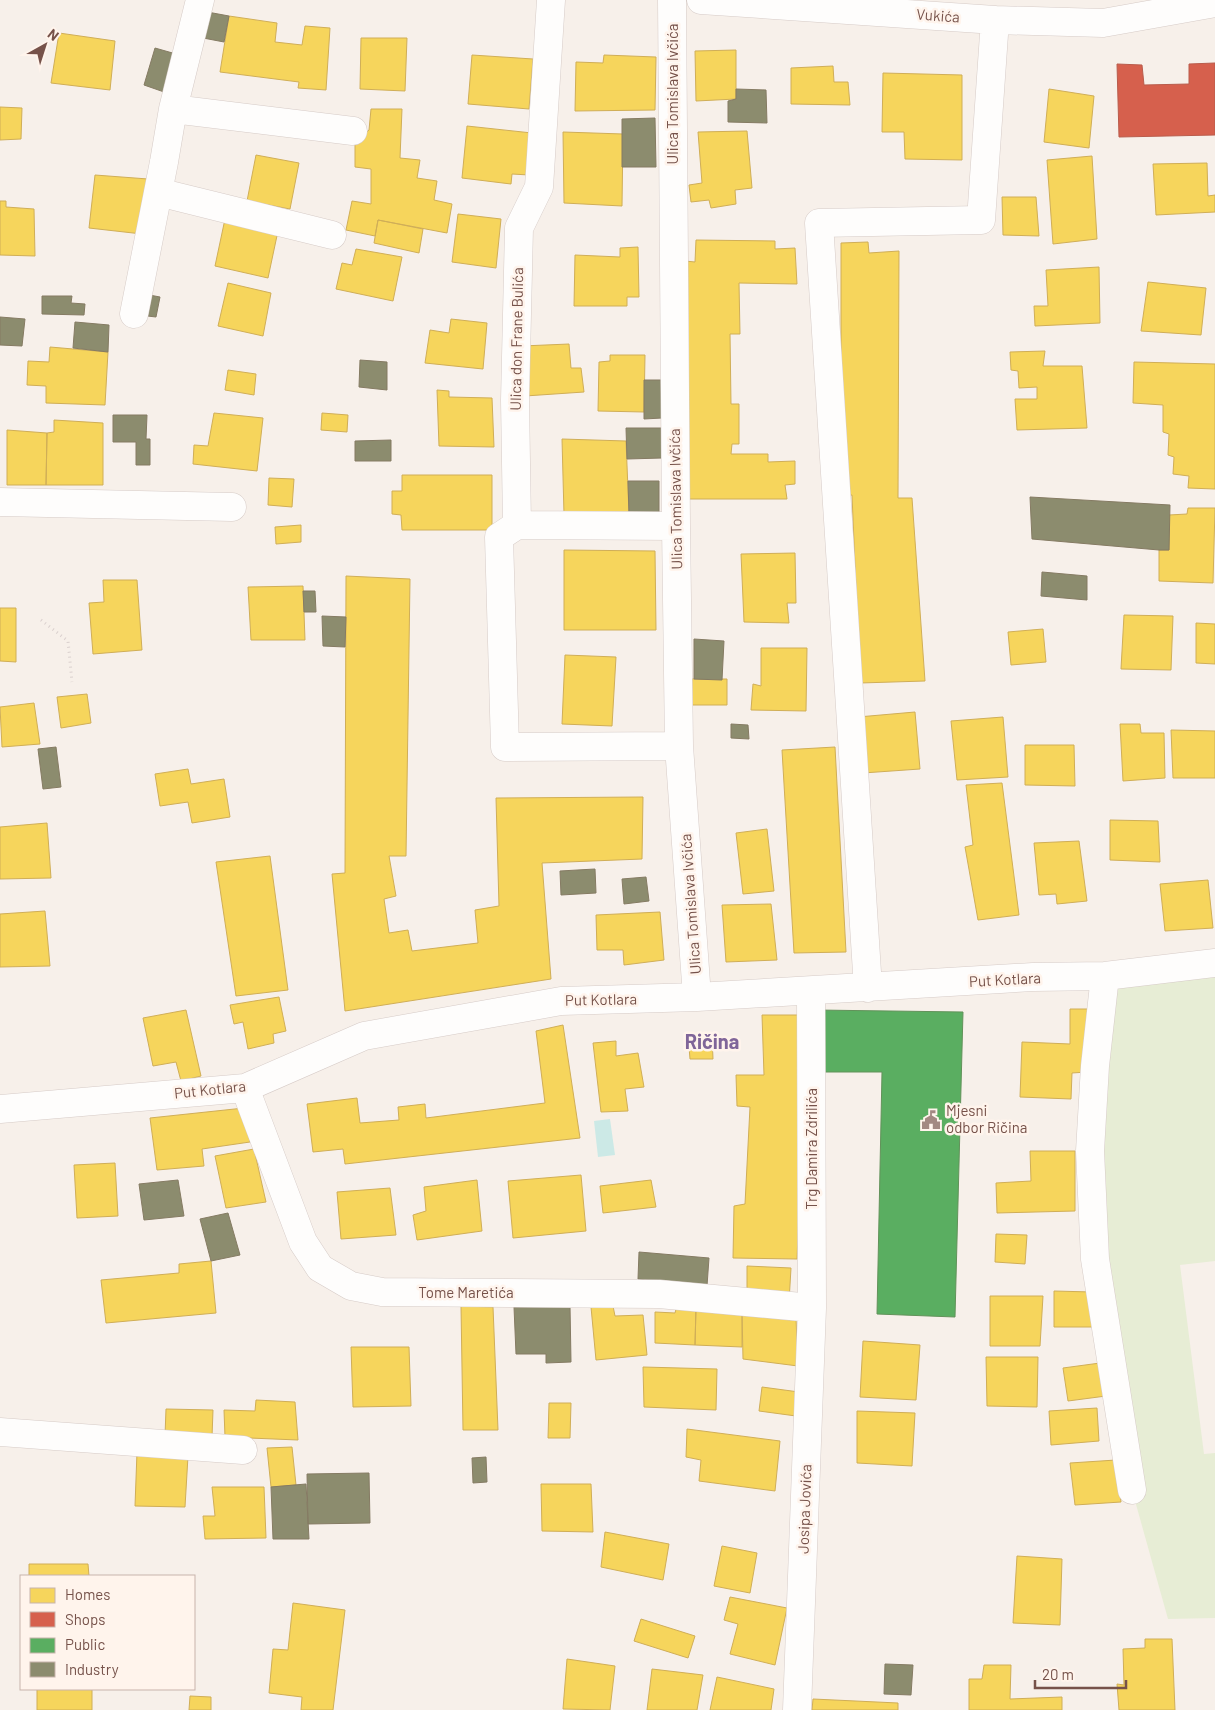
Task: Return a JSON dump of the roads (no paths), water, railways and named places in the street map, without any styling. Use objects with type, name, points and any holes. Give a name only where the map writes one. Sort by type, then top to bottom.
[{"type":"street","points":[[134,314],[173,109],[200,0]]},
{"type":"street","name":"Ulica don Frane Bulića","points":[[517,525],[515,400],[519,228],[539,187],[550,0]]},
{"type":"street","name":"Ulica Tomislava Ivčića","points":[[672,0],[679,746],[697,997]]},
{"type":"street","name":"Vukića","points":[[700,0],[995,20],[1103,23],[1215,3]]},
{"type":"street","points":[[868,988],[819,224],[981,220],[995,20]]},
{"type":"street","points":[[173,109],[353,131]]},
{"type":"street","points":[[158,192],[332,235]]},
{"type":"street","points":[[0,502],[232,507]]},
{"type":"street","points":[[676,526],[517,525],[499,536],[506,747],[679,746]]},
{"type":"street","name":"Put Kotlara","points":[[0,1109],[245,1088],[364,1036],[561,1000],[697,997],[1033,978],[1105,976],[1215,963]]},
{"type":"street","points":[[1105,976],[1095,1066],[1090,1150],[1095,1259],[1132,1490]]},
{"type":"street","name":"Trg Damira Zdrilića","points":[[811,991],[812,1308]]},
{"type":"street","name":"Tome Maretića","points":[[245,1088],[303,1242],[320,1268],[350,1286],[382,1292],[659,1294],[812,1308]]},
{"type":"street","name":"Josipa Jovića","points":[[797,1710],[812,1308]]},
{"type":"street","points":[[0,1432],[243,1450]]},
{"type":"water","points":[[610,1119],[615,1155],[598,1157],[594,1121]]},
{"type":"place","name":"Mjesni odbor Ričina","points":[[931,1120]]},
{"type":"district","name":"Ričina","points":[[712,1042]]}]
